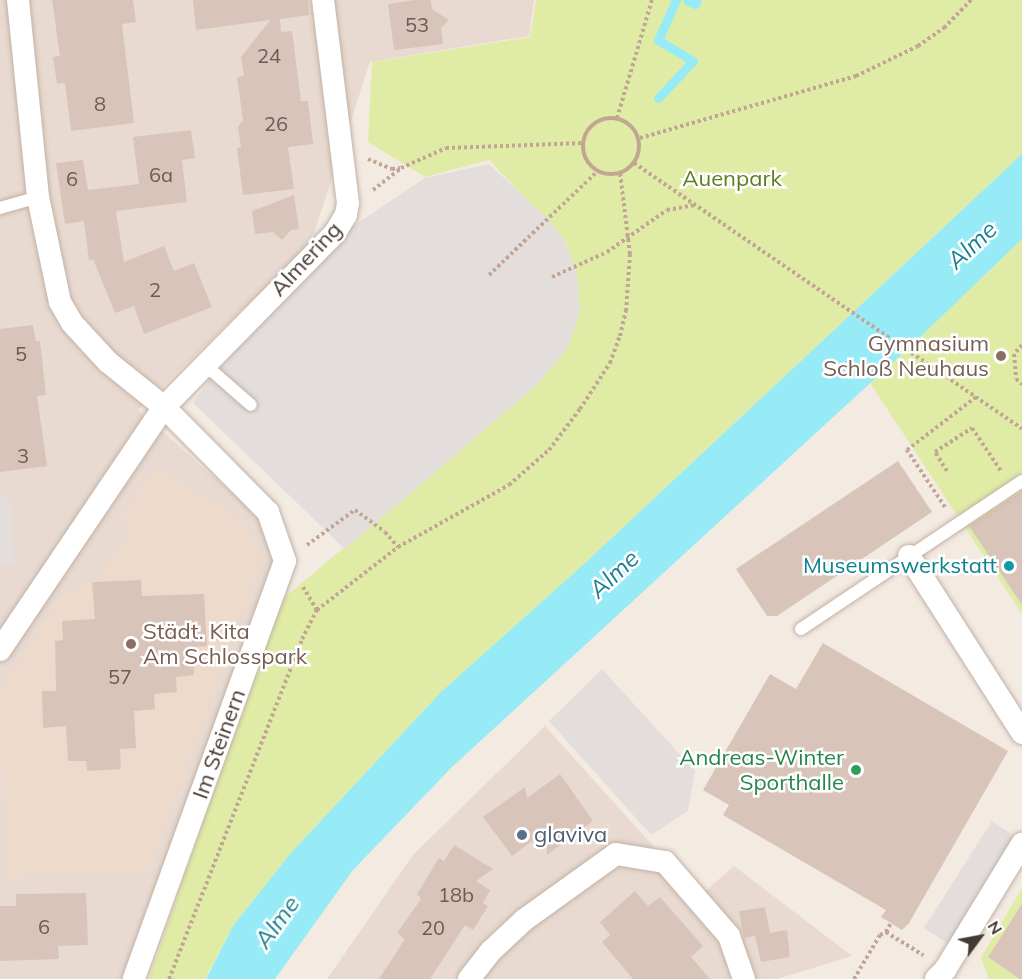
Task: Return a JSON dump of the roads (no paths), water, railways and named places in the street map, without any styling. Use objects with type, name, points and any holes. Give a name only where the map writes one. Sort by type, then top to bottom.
[{"type":"street","points":[[18,0],[38,197],[60,302],[72,323],[108,362],[164,406]]},
{"type":"street","name":"Almering","points":[[0,650],[164,406],[316,253],[335,233],[346,215],[348,203],[323,0]]},
{"type":"street","name":"Im Steinern","points":[[134,979],[285,561],[268,512],[164,406]]},
{"type":"street","points":[[909,556],[1022,733]]},
{"type":"street","points":[[941,974],[1022,844]]},
{"type":"street","points":[[469,979],[491,951],[524,920],[616,854],[665,862],[729,936],[744,979]]},
{"type":"lane","points":[[0,208],[38,197]]},
{"type":"lane","points":[[204,364],[251,405]]},
{"type":"lane","points":[[801,628],[1022,481]]},
{"type":"water","name":"Alme","points":[[1022,154],[1022,239],[915,342],[451,768],[353,870],[275,979],[206,979],[233,926],[289,855],[441,692],[584,564]]},
{"type":"waterway","points":[[658,98],[693,61],[658,40],[676,0]]},
{"type":"waterway","points":[[687,0],[695,4],[697,0]]},
{"type":"place","name":"Gymnasium Schloß Neuhaus","points":[[1001,356]]},
{"type":"place","name":"Museumswerkstatt","points":[[1009,566]]},
{"type":"place","name":"Städt. Kita Am Schlosspark","points":[[131,644]]},
{"type":"place","name":"Andreas-Winter Sporthalle","points":[[856,770]]},
{"type":"place","name":"glaviva","points":[[522,835]]},
{"type":"park label","name":"Auenpark","points":[[732,179]]}]
